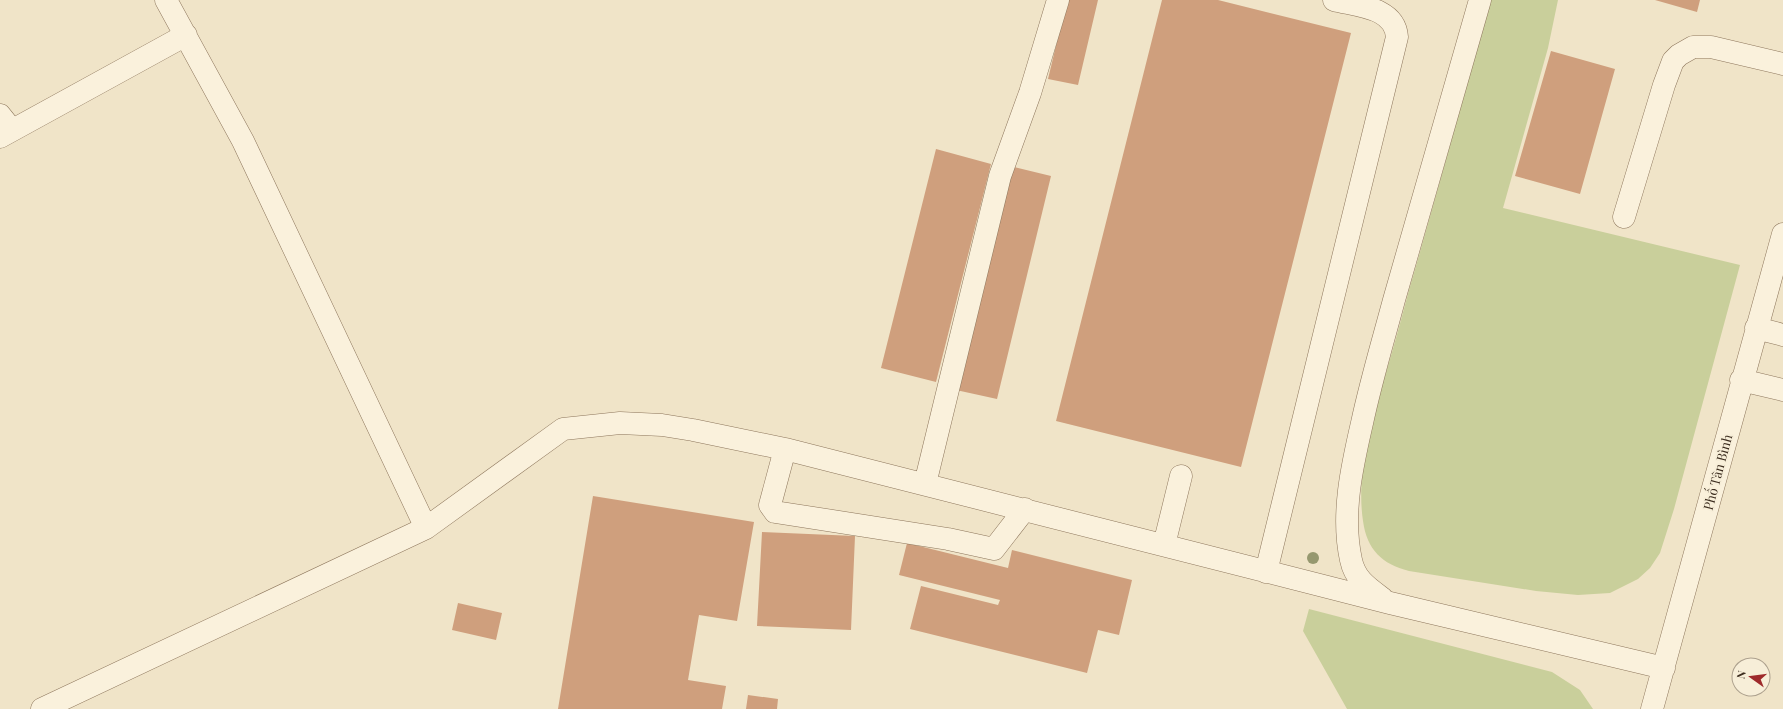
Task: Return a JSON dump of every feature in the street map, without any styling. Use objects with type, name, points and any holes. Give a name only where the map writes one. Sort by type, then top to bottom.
[{"type":"street","points":[[166,0],[243,141],[426,528]]},
{"type":"street","points":[[924,484],[1000,176],[1030,93],[1058,0]]},
{"type":"street","points":[[1266,572],[1397,37],[1393,22],[1381,12],[1334,0]]},
{"type":"street","points":[[1390,603],[1363,583],[1357,577],[1354,569],[1350,553],[1348,534],[1350,487],[1360,430],[1378,358],[1480,0]]},
{"type":"street","points":[[4,127],[186,35]]},
{"type":"street","points":[[1624,217],[1664,85],[1673,62],[1679,55],[1693,47],[1712,47],[1783,64]]},
{"type":"street","name":"Phố Tân Bình","points":[[1652,709],[1741,380],[1783,234]]},
{"type":"street","points":[[1756,328],[1783,335]]},
{"type":"street","points":[[1741,380],[1783,390]]},
{"type":"street","points":[[42,709],[426,528],[563,429],[620,423],[662,425],[785,449],[1390,603],[1664,668]]},
{"type":"street","points":[[785,449],[770,505],[776,512],[948,539],[994,549],[1025,509]]},
{"type":"street","points":[[1164,545],[1181,476]]},
{"type":"green space","points":[[1490,0],[1558,0],[1548,48],[1503,208],[1740,265],[1674,509],[1660,553],[1650,568],[1638,579],[1610,593],[1578,595],[1536,591],[1409,571],[1391,564],[1377,554],[1372,548],[1365,531],[1361,503],[1363,467],[1370,431]]},
{"type":"green space","points":[[1309,609],[1552,672],[1580,690],[1593,709],[1347,709],[1303,631]]},
{"type":"building","points":[[1067,0],[1098,0],[1078,85],[1048,79]]},
{"type":"building","points":[[1162,0],[1218,0],[1351,33],[1241,467],[1056,421]]},
{"type":"building","points":[[1655,0],[1700,0],[1697,12]]},
{"type":"building","points":[[1551,51],[1615,69],[1580,194],[1515,176]]},
{"type":"building","points":[[936,149],[991,164],[936,382],[881,368]]},
{"type":"building","points":[[1010,166],[1051,176],[997,399],[956,390]]},
{"type":"building","points":[[593,496],[754,522],[737,621],[699,615],[688,680],[726,686],[722,709],[558,709]]},
{"type":"building","points":[[762,532],[855,536],[851,630],[757,626]]},
{"type":"building","points":[[907,543],[1008,568],[1012,550],[1132,580],[1119,635],[1098,630],[1087,673],[910,629],[921,586],[998,605],[1000,600],[899,575]]},
{"type":"building","points":[[458,603],[502,613],[496,640],[452,630]]},
{"type":"building","points":[[748,695],[778,699],[777,709],[746,709]]}]
